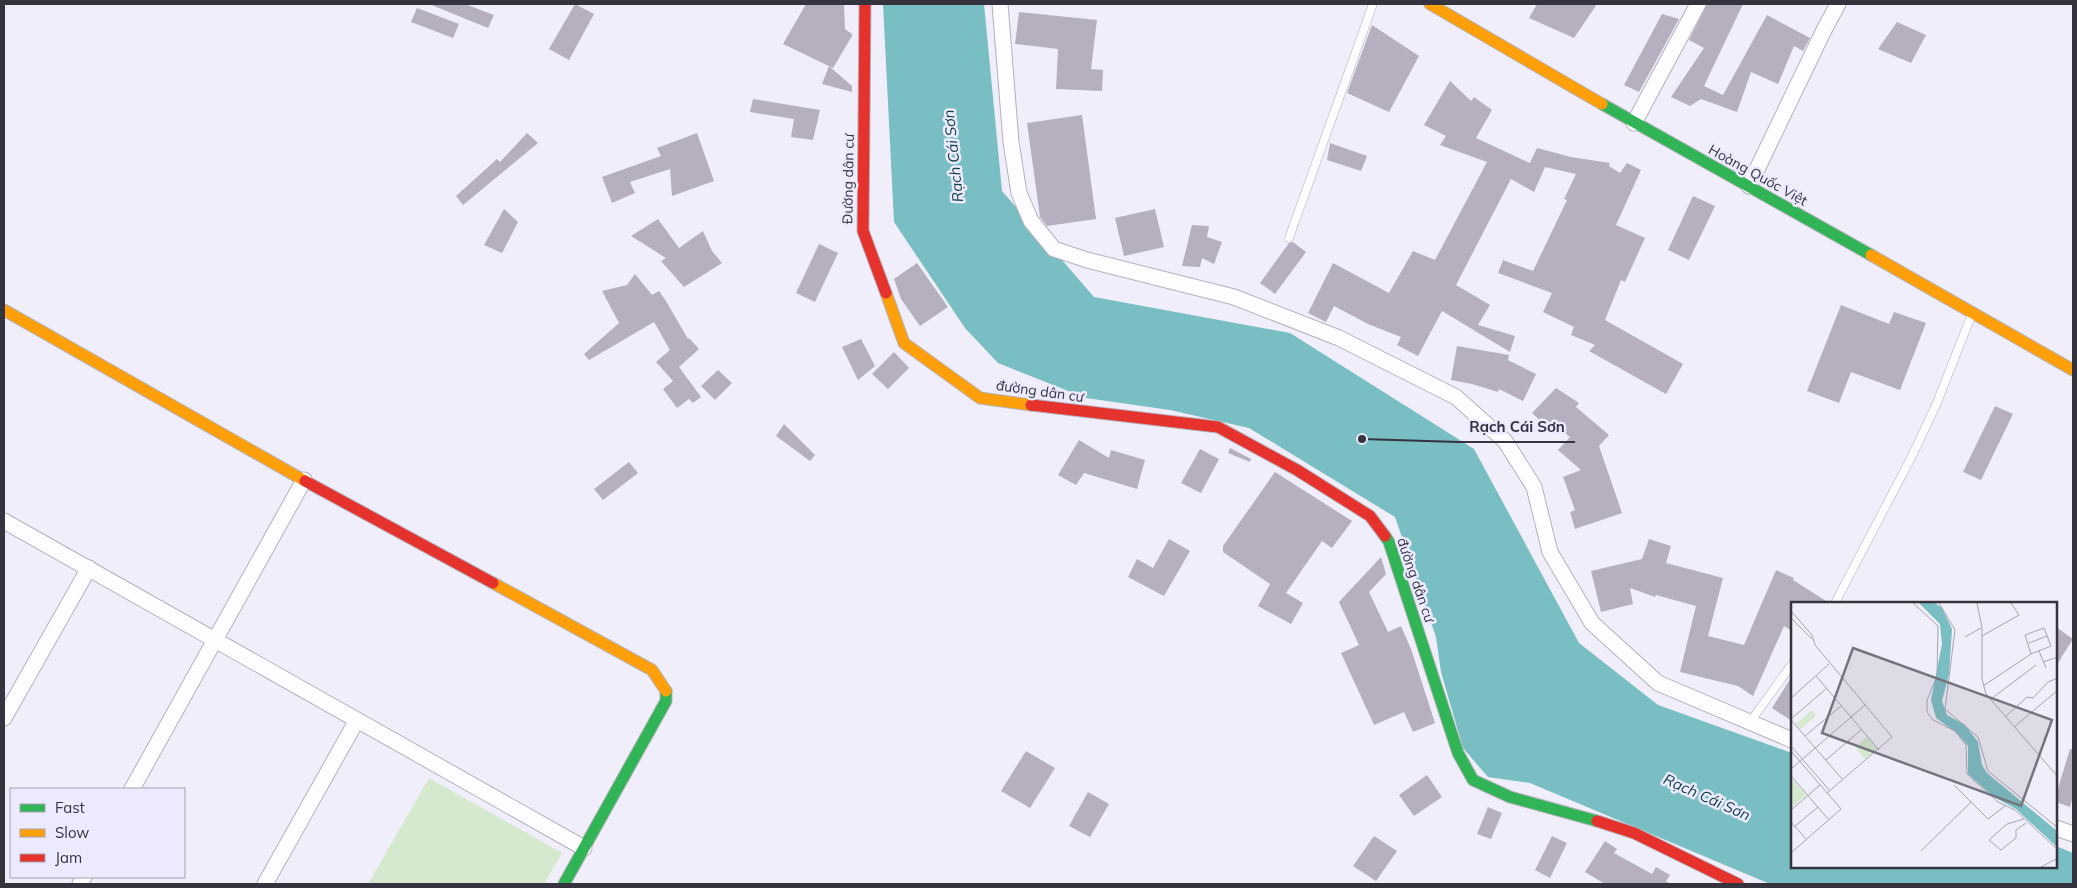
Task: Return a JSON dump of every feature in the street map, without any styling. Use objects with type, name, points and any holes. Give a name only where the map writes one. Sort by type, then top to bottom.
[{"type":"street","name":"Đường dân cư","points":[[865,4],[863,231],[904,343],[980,398]]},
{"type":"street","points":[[1000,4],[1012,142],[1019,193],[1031,221],[1054,249],[1087,260],[1234,297],[1339,338],[1456,397],[1505,441],[1534,486],[1550,552],[1592,623],[1658,683],[1791,740]]},
{"type":"street","name":"Hoàng Quốc Việt","points":[[1430,4],[1445,8],[1634,123],[2073,370]]},
{"type":"street","points":[[1634,123],[1698,4]]},
{"type":"street","points":[[1749,186],[1838,4]]},
{"type":"street","points":[[4,310],[304,480],[652,670],[666,689],[666,701],[564,884]]},
{"type":"street","name":"đường dân cư","points":[[980,398],[1097,414],[1218,427],[1298,470],[1370,516],[1389,542],[1458,753],[1473,780],[1510,797],[1562,810],[1634,833],[1738,884]]},
{"type":"street","points":[[133,788],[304,480]]},
{"type":"street","points":[[4,521],[584,848]]},
{"type":"street","points":[[4,718],[88,568]]},
{"type":"street","points":[[265,884],[357,720]]},
{"type":"street","points":[[2057,828],[2073,834]]},
{"type":"lane","points":[[1288,238],[1373,4]]},
{"type":"lane","points":[[1836,602],[1911,458],[1936,405],[1972,313]]},
{"type":"lane","points":[[1750,722],[1791,665]]},
{"type":"green space","points":[[429,778],[562,853],[544,884],[368,884]]},
{"type":"water","name":"Rạch Cái Sơn","points":[[883,4],[984,4],[1002,191],[1094,297],[1290,333],[1474,449],[1579,643],[1658,705],[1791,753],[1791,868],[2057,868],[2057,846],[2073,853],[2073,884],[1770,884],[1530,783],[1488,777],[1463,748],[1441,672],[1436,637],[1395,517],[1249,428],[1170,410],[1086,398],[998,363],[965,328],[894,222]]},
{"type":"building","points":[[429,4],[465,4],[494,15],[488,28]]},
{"type":"building","points":[[575,4],[594,14],[569,60],[549,49]]},
{"type":"building","points":[[806,4],[844,4],[845,29],[852,36],[833,68],[783,44]]},
{"type":"building","points":[[1537,4],[1597,4],[1574,38],[1529,18]]},
{"type":"building","points":[[1707,4],[1743,4],[1704,86],[1723,95],[1767,15],[1810,38],[1803,51],[1794,46],[1778,84],[1751,72],[1737,112],[1701,99],[1690,106],[1671,97],[1704,48],[1689,40]]},
{"type":"building","points":[[417,8],[459,24],[453,38],[411,22]]},
{"type":"building","points":[[1019,12],[1097,20],[1091,69],[1103,70],[1102,91],[1056,89],[1058,49],[1015,44]]},
{"type":"building","points":[[1662,14],[1679,19],[1639,92],[1624,85]]},
{"type":"building","points":[[1897,22],[1926,35],[1911,63],[1878,49]]},
{"type":"building","points":[[1372,25],[1419,56],[1389,112],[1347,93]]},
{"type":"building","points":[[829,66],[852,86],[852,92],[822,84]]},
{"type":"building","points":[[1450,81],[1471,101],[1474,97],[1492,110],[1476,138],[1530,163],[1537,148],[1571,157],[1610,163],[1609,166],[1620,173],[1627,163],[1641,170],[1616,225],[1645,238],[1625,282],[1621,280],[1605,320],[1683,364],[1666,394],[1589,351],[1595,345],[1571,335],[1574,327],[1543,312],[1552,293],[1498,273],[1503,260],[1533,271],[1567,200],[1564,199],[1576,174],[1545,167],[1534,192],[1511,179],[1456,285],[1490,305],[1478,325],[1515,336],[1510,352],[1442,311],[1418,356],[1397,345],[1401,337],[1368,324],[1334,306],[1326,322],[1308,313],[1333,263],[1389,293],[1413,251],[1435,260],[1487,162],[1440,145],[1446,136],[1424,125]]},
{"type":"building","points":[[753,99],[820,110],[813,140],[791,137],[794,119],[750,112]]},
{"type":"building","points":[[1082,115],[1096,219],[1047,226],[1040,217],[1027,123]]},
{"type":"building","points":[[527,133],[538,143],[463,205],[456,196],[497,159],[500,162]]},
{"type":"building","points":[[697,133],[714,181],[672,196],[670,169],[630,182],[635,193],[612,203],[602,177],[661,156],[657,148]]},
{"type":"building","points":[[1330,143],[1367,156],[1361,171],[1327,160]]},
{"type":"building","points":[[1693,196],[1715,206],[1689,260],[1668,250]]},
{"type":"building","points":[[504,209],[518,222],[502,253],[484,245]]},
{"type":"building","points":[[1155,209],[1164,247],[1124,256],[1115,218]]},
{"type":"building","points":[[658,219],[679,248],[703,231],[712,251],[722,263],[684,287],[661,261],[666,258],[631,236]]},
{"type":"building","points":[[1192,225],[1209,226],[1207,237],[1222,242],[1214,264],[1202,258],[1200,267],[1182,266]]},
{"type":"building","points":[[1293,242],[1306,252],[1275,294],[1260,283],[1289,243]]},
{"type":"building","points":[[819,244],[838,253],[815,302],[796,293]]},
{"type":"building","points":[[917,263],[948,307],[920,326],[901,299],[894,279]]},
{"type":"building","points":[[635,274],[652,295],[659,291],[688,339],[699,349],[679,367],[701,397],[693,403],[689,399],[677,408],[663,389],[673,381],[656,362],[670,350],[654,322],[589,360],[584,354],[619,323],[602,291],[627,285]]},
{"type":"building","points":[[1841,305],[1889,324],[1894,312],[1926,323],[1900,390],[1851,372],[1839,403],[1807,391]]},
{"type":"building","points":[[861,339],[875,366],[858,380],[842,347]]},
{"type":"building","points":[[1457,346],[1509,355],[1508,360],[1536,374],[1523,401],[1499,389],[1498,392],[1451,380]]},
{"type":"building","points":[[894,352],[909,368],[888,389],[872,374]]},
{"type":"building","points":[[718,370],[732,383],[715,400],[701,386]]},
{"type":"building","points":[[1556,388],[1579,403],[1576,407],[1609,435],[1599,446],[1622,513],[1575,529],[1570,512],[1575,510],[1563,477],[1581,470],[1558,450],[1570,437],[1545,419],[1542,422],[1532,413]]},
{"type":"building","points":[[1995,406],[2013,414],[1981,480],[1963,472]]},
{"type":"building","points":[[784,424],[815,455],[810,461],[776,436]]},
{"type":"building","points":[[1079,440],[1109,458],[1111,450],[1145,460],[1137,489],[1084,473],[1076,485],[1058,475]]},
{"type":"building","points":[[1230,448],[1251,459],[1250,462],[1228,453]]},
{"type":"building","points":[[1200,449],[1219,459],[1201,493],[1181,483]]},
{"type":"building","points":[[629,462],[638,473],[603,500],[594,489]]},
{"type":"building","points":[[1275,472],[1352,521],[1332,548],[1322,541],[1286,593],[1303,603],[1291,624],[1258,606],[1270,584],[1223,552],[1223,546]]},
{"type":"building","points":[[1169,539],[1190,551],[1164,596],[1128,577],[1137,559],[1153,568]]},
{"type":"building","points":[[1649,539],[1671,546],[1666,563],[1723,578],[1708,636],[1744,645],[1776,570],[1794,578],[1793,580],[1827,602],[1791,602],[1791,630],[1784,626],[1753,696],[1738,686],[1680,672],[1696,606],[1656,595],[1655,597],[1630,588],[1633,604],[1601,612],[1591,571],[1642,559]]},
{"type":"building","points":[[1381,557],[1386,574],[1369,592],[1388,632],[1401,626],[1411,649],[1435,723],[1413,732],[1404,712],[1374,725],[1341,653],[1359,645],[1339,602]]},
{"type":"building","points":[[2057,628],[2073,639],[2057,664]]},
{"type":"building","points":[[1791,678],[1791,720],[1772,708]]},
{"type":"building","points":[[2070,749],[2073,749],[2073,796],[2070,807],[2057,802],[2057,792]]},
{"type":"building","points":[[1026,751],[1055,768],[1030,808],[1001,791]]},
{"type":"building","points":[[1427,775],[1442,797],[1414,816],[1399,795]]},
{"type":"building","points":[[1088,792],[1109,804],[1090,837],[1069,826]]},
{"type":"building","points":[[1488,807],[1502,813],[1491,839],[1477,834]]},
{"type":"building","points":[[1374,836],[1397,851],[1376,881],[1353,866]]},
{"type":"building","points":[[1552,836],[1567,843],[1550,878],[1535,870]]},
{"type":"building","points":[[1605,841],[1617,849],[1614,853],[1652,874],[1656,867],[1670,875],[1666,881],[1671,884],[1605,884],[1585,872]]},
{"type":"traffic: fast","points":[[1602,104],[1871,255]]},
{"type":"traffic: fast","points":[[1385,536],[1389,542],[1458,753],[1473,780],[1510,797],[1597,821]]},
{"type":"traffic: fast","points":[[564,884],[666,701],[666,691]]},
{"type":"traffic: slow","points":[[1430,4],[1602,104]]},
{"type":"traffic: slow","points":[[1871,255],[2073,370]]},
{"type":"traffic: slow","points":[[886,293],[904,343],[980,398],[1031,405]]},
{"type":"traffic: slow","points":[[4,310],[305,481]]},
{"type":"traffic: slow","points":[[493,583],[652,670],[666,691]]},
{"type":"traffic: jam","points":[[865,4],[863,231],[886,293]]},
{"type":"traffic: jam","points":[[1031,405],[1218,427],[1297,470],[1370,516],[1385,536]]},
{"type":"traffic: jam","points":[[305,481],[493,583]]},
{"type":"traffic: jam","points":[[1597,821],[1634,833],[1738,884]]},
{"type":"place","name":"Rạch Cái Sơn","points":[[1362,439]]}]
